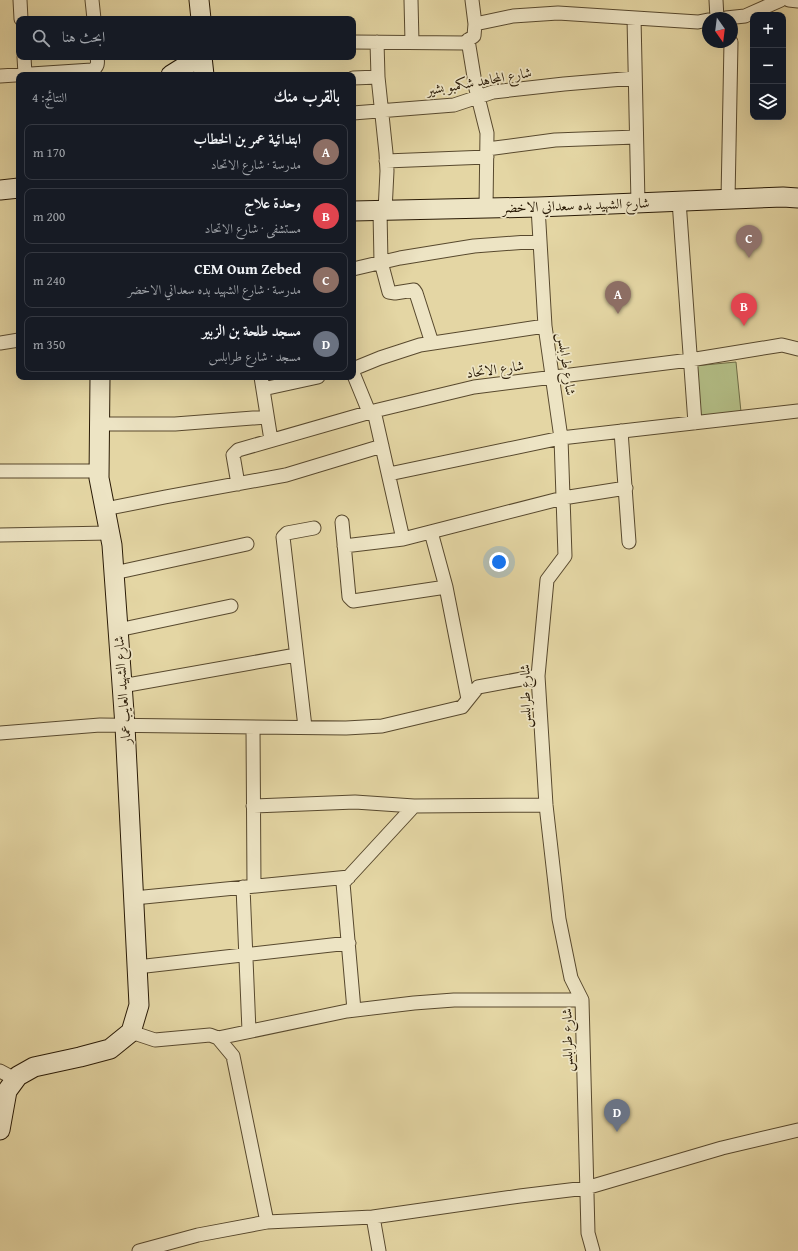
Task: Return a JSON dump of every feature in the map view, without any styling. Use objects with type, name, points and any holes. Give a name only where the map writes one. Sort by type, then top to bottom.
[{"type":"street","points":[[20,0],[21,16]]},
{"type":"street","points":[[92,0],[94,16]]},
{"type":"street","points":[[411,0],[412,42]]},
{"type":"street","points":[[356,42],[464,43],[474,36],[475,24],[472,0]]},
{"type":"street","points":[[716,0],[716,12]]},
{"type":"street","points":[[738,17],[745,16],[781,0]]},
{"type":"street","points":[[789,0],[798,2]]},
{"type":"street","points":[[475,24],[512,16],[558,13],[702,21]]},
{"type":"street","points":[[634,18],[638,203]]},
{"type":"street","points":[[468,40],[478,97],[487,133],[486,208]]},
{"type":"street","points":[[377,42],[378,77],[386,161],[381,262],[389,292],[394,293],[412,290],[416,293],[432,343]]},
{"type":"street","points":[[728,199],[731,48]]},
{"type":"street","points":[[24,60],[25,72]]},
{"type":"street","points":[[58,72],[92,70],[98,65],[97,60]]},
{"type":"street","points":[[176,72],[187,65],[191,60]]},
{"type":"street","points":[[202,60],[204,72]]},
{"type":"street","points":[[0,76],[16,75]]},
{"type":"street","points":[[356,78],[378,77]]},
{"type":"street","name":"شارع المجاهد شكمبو بشير","points":[[356,113],[454,105],[493,92],[635,78]]},
{"type":"street","points":[[386,161],[487,153],[555,140],[636,137]]},
{"type":"street","points":[[0,190],[16,188]]},
{"type":"street","name":"شارع الشهيد بده سعداني الاخضر","points":[[356,212],[538,207],[783,197],[798,198]]},
{"type":"street","points":[[679,201],[695,423]]},
{"type":"street","name":"شارع طرابلس","points":[[538,207],[546,326],[561,438],[565,556],[547,580],[538,676],[546,805],[559,919],[571,978],[582,1000],[586,1188],[588,1233],[592,1251]]},
{"type":"street","points":[[356,268],[400,258],[474,246],[540,241]]},
{"type":"street","points":[[356,368],[420,345],[546,326]]},
{"type":"street","points":[[0,343],[16,340]]},
{"type":"street","name":"شارع الاتحاد","points":[[238,484],[233,455],[235,452],[371,411],[474,387],[690,360],[782,345],[797,349]]},
{"type":"street","points":[[797,349],[798,362]]},
{"type":"street","points":[[356,379],[371,411],[382,446],[403,539]]},
{"type":"street","name":"شارع الشهيد العايب عمار","points":[[100,380],[99,478],[112,545],[125,726],[134,898],[139,1005],[131,1032]]},
{"type":"street","points":[[271,440],[262,383],[290,380]]},
{"type":"street","points":[[389,474],[561,438],[798,410]]},
{"type":"street","points":[[100,424],[175,424],[268,417]]},
{"type":"street","points":[[621,431],[629,542]]},
{"type":"street","points":[[105,509],[286,475],[382,446]]},
{"type":"street","points":[[0,471],[99,471]]},
{"type":"street","points":[[344,546],[403,539],[563,498],[626,488]]},
{"type":"street","points":[[342,522],[349,597],[353,601],[446,587]]},
{"type":"street","points":[[305,728],[283,537],[287,534],[314,528]]},
{"type":"street","points":[[431,532],[446,587],[468,699]]},
{"type":"street","points":[[0,535],[110,533]]},
{"type":"street","points":[[114,573],[247,544]]},
{"type":"street","points":[[118,630],[231,606]]},
{"type":"street","points":[[122,686],[296,655]]},
{"type":"street","points":[[0,733],[100,725],[305,728],[382,726],[462,707],[478,687],[538,676]]},
{"type":"street","points":[[249,1032],[246,955],[253,806],[253,727]]},
{"type":"street","points":[[253,806],[355,802],[414,806],[546,805]]},
{"type":"street","points":[[354,1010],[343,883],[414,806]]},
{"type":"street","points":[[134,898],[349,877]]},
{"type":"street","points":[[137,967],[349,943]]},
{"type":"street","points":[[218,1038],[354,1010],[454,1000],[582,1000]]},
{"type":"street","points":[[0,1130],[7,1091],[8,1075],[18,1076],[34,1067],[80,1058],[110,1049],[131,1032],[155,1040],[210,1035],[218,1038],[233,1056],[266,1222]]},
{"type":"street","points":[[139,1251],[198,1235],[266,1222],[373,1217],[586,1188],[722,1148],[798,1130]]},
{"type":"street","points":[[373,1217],[379,1251]]},
{"type":"green space","points":[[736,362],[741,412],[699,417],[694,366]]},
{"type":"place","name":"CEM Oum Zebed","points":[[749,258]]},
{"type":"place","name":"ابتدائية عمر بن الخطاب","points":[[618,314]]},
{"type":"place","name":"وحدة علاج","points":[[744,326]]},
{"type":"place","name":"مسجد طلحة بن الزبير","points":[[617,1132]]}]
